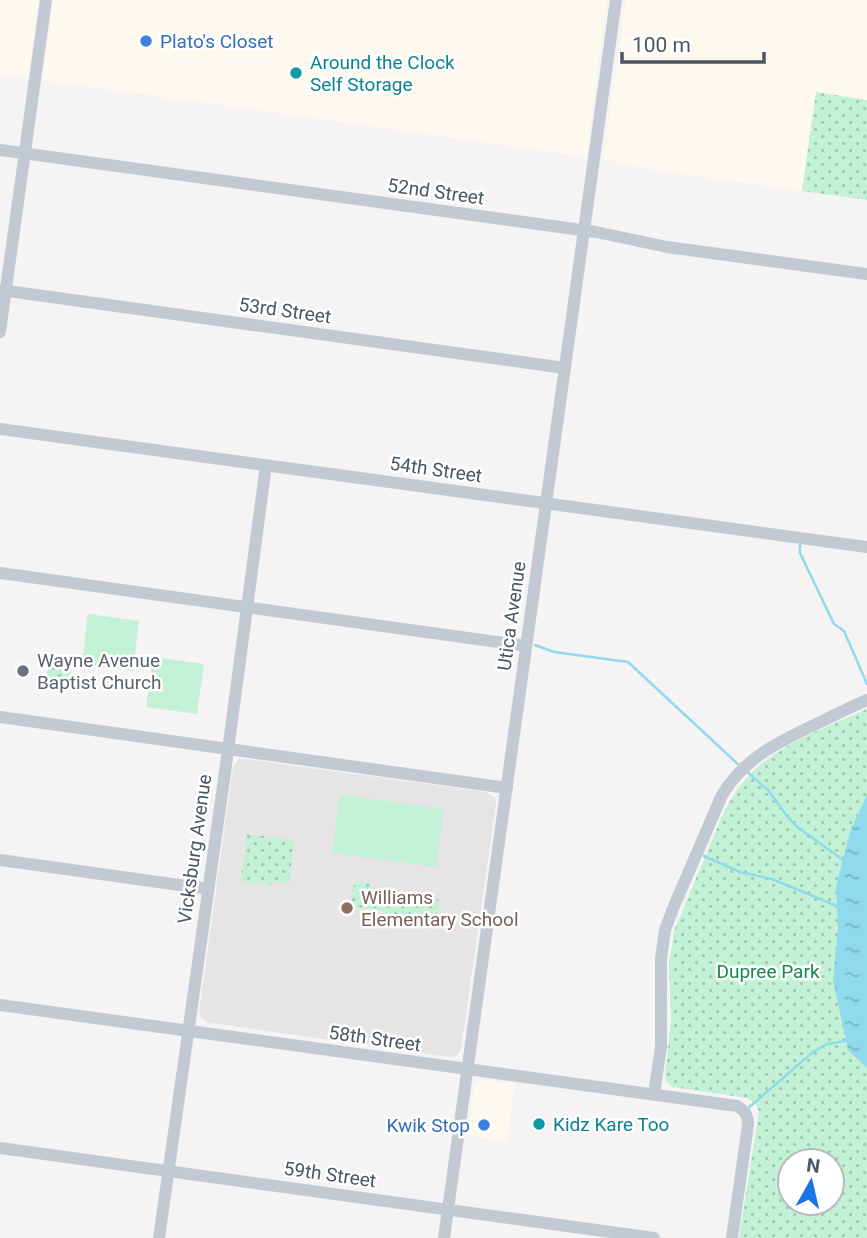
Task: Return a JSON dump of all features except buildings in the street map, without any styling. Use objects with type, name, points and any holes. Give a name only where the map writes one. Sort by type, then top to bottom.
[{"type":"street","points":[[0,332],[3,290],[26,153],[46,0]]},
{"type":"street","name":"Utica Avenue","points":[[444,1238],[616,0]]},
{"type":"street","name":"52nd Street","points":[[0,150],[584,231],[656,245],[867,274]]},
{"type":"street","name":"53rd Street","points":[[3,290],[565,368]]},
{"type":"street","name":"54th Street","points":[[0,429],[867,547]]},
{"type":"street","name":"Vicksburg Avenue","points":[[159,1238],[266,465]]},
{"type":"street","points":[[0,573],[526,646]]},
{"type":"street","points":[[654,1094],[661,1047],[661,959],[666,930],[722,795],[747,765],[776,743],[867,700]]},
{"type":"street","points":[[0,717],[507,788]]},
{"type":"street","points":[[0,860],[208,889]]},
{"type":"street","name":"58th Street","points":[[0,1005],[737,1106],[747,1116],[748,1125],[732,1238]]},
{"type":"street","name":"59th Street","points":[[0,1147],[654,1238]]},
{"type":"shaded area","points":[[0,0],[38,0],[28,78],[0,74]]},
{"type":"shaded area","points":[[53,0],[607,0],[586,157],[43,80]]},
{"type":"shaded area","points":[[626,0],[867,0],[867,100],[816,93],[802,191],[648,169],[603,159]]},
{"type":"shaded area","name":"Williams Elementary School","points":[[239,759],[486,792],[495,798],[461,1049],[457,1055],[450,1057],[206,1022],[201,1018],[199,1012],[233,767]]},
{"type":"shaded area","points":[[486,1080],[515,1084],[507,1141],[467,1136],[474,1087],[478,1082]]},
{"type":"green space","points":[[816,92],[867,100],[867,200],[802,191]]},
{"type":"green space","points":[[88,614],[139,621],[133,671],[82,664]]},
{"type":"green space","points":[[153,657],[204,664],[197,714],[146,707]]},
{"type":"green space","points":[[49,659],[72,663],[69,685],[46,681]]},
{"type":"green space","name":"Dupree Park","points":[[867,709],[867,1238],[739,1238],[759,1112],[756,1104],[747,1098],[673,1087],[667,1083],[665,1077],[671,1021],[669,965],[674,931],[723,814],[735,793],[766,760],[803,737]]},
{"type":"green space","points":[[340,795],[444,809],[436,867],[332,853]]},
{"type":"green space","points":[[247,834],[294,840],[289,884],[241,881]]},
{"type":"green space","points":[[362,882],[387,893],[439,900],[436,925],[384,918],[385,910],[351,906],[351,889],[356,883]]},
{"type":"water","points":[[867,795],[867,1068],[848,1050],[833,980],[838,928],[836,886],[851,829]]},
{"type":"waterway","points":[[800,545],[800,553],[834,624],[844,631],[867,684]]},
{"type":"waterway","points":[[535,645],[554,652],[628,662],[741,767]]},
{"type":"waterway","points":[[746,771],[768,790],[796,826],[843,860]]},
{"type":"waterway","points":[[704,856],[740,872],[772,879],[837,906]]},
{"type":"waterway","points":[[746,1110],[813,1052],[827,1044],[846,1041]]},
{"type":"place","name":"Plato's Closet","points":[[146,41]]},
{"type":"place","name":"Around the Clock Self Storage","points":[[296,73]]},
{"type":"place","name":"Wayne Avenue Baptist Church","points":[[23,671]]},
{"type":"place","name":"Williams Elementary School","points":[[347,908]]},
{"type":"place","name":"Kidz Kare Too","points":[[539,1124]]},
{"type":"place","name":"Kwik Stop","points":[[484,1125]]}]
